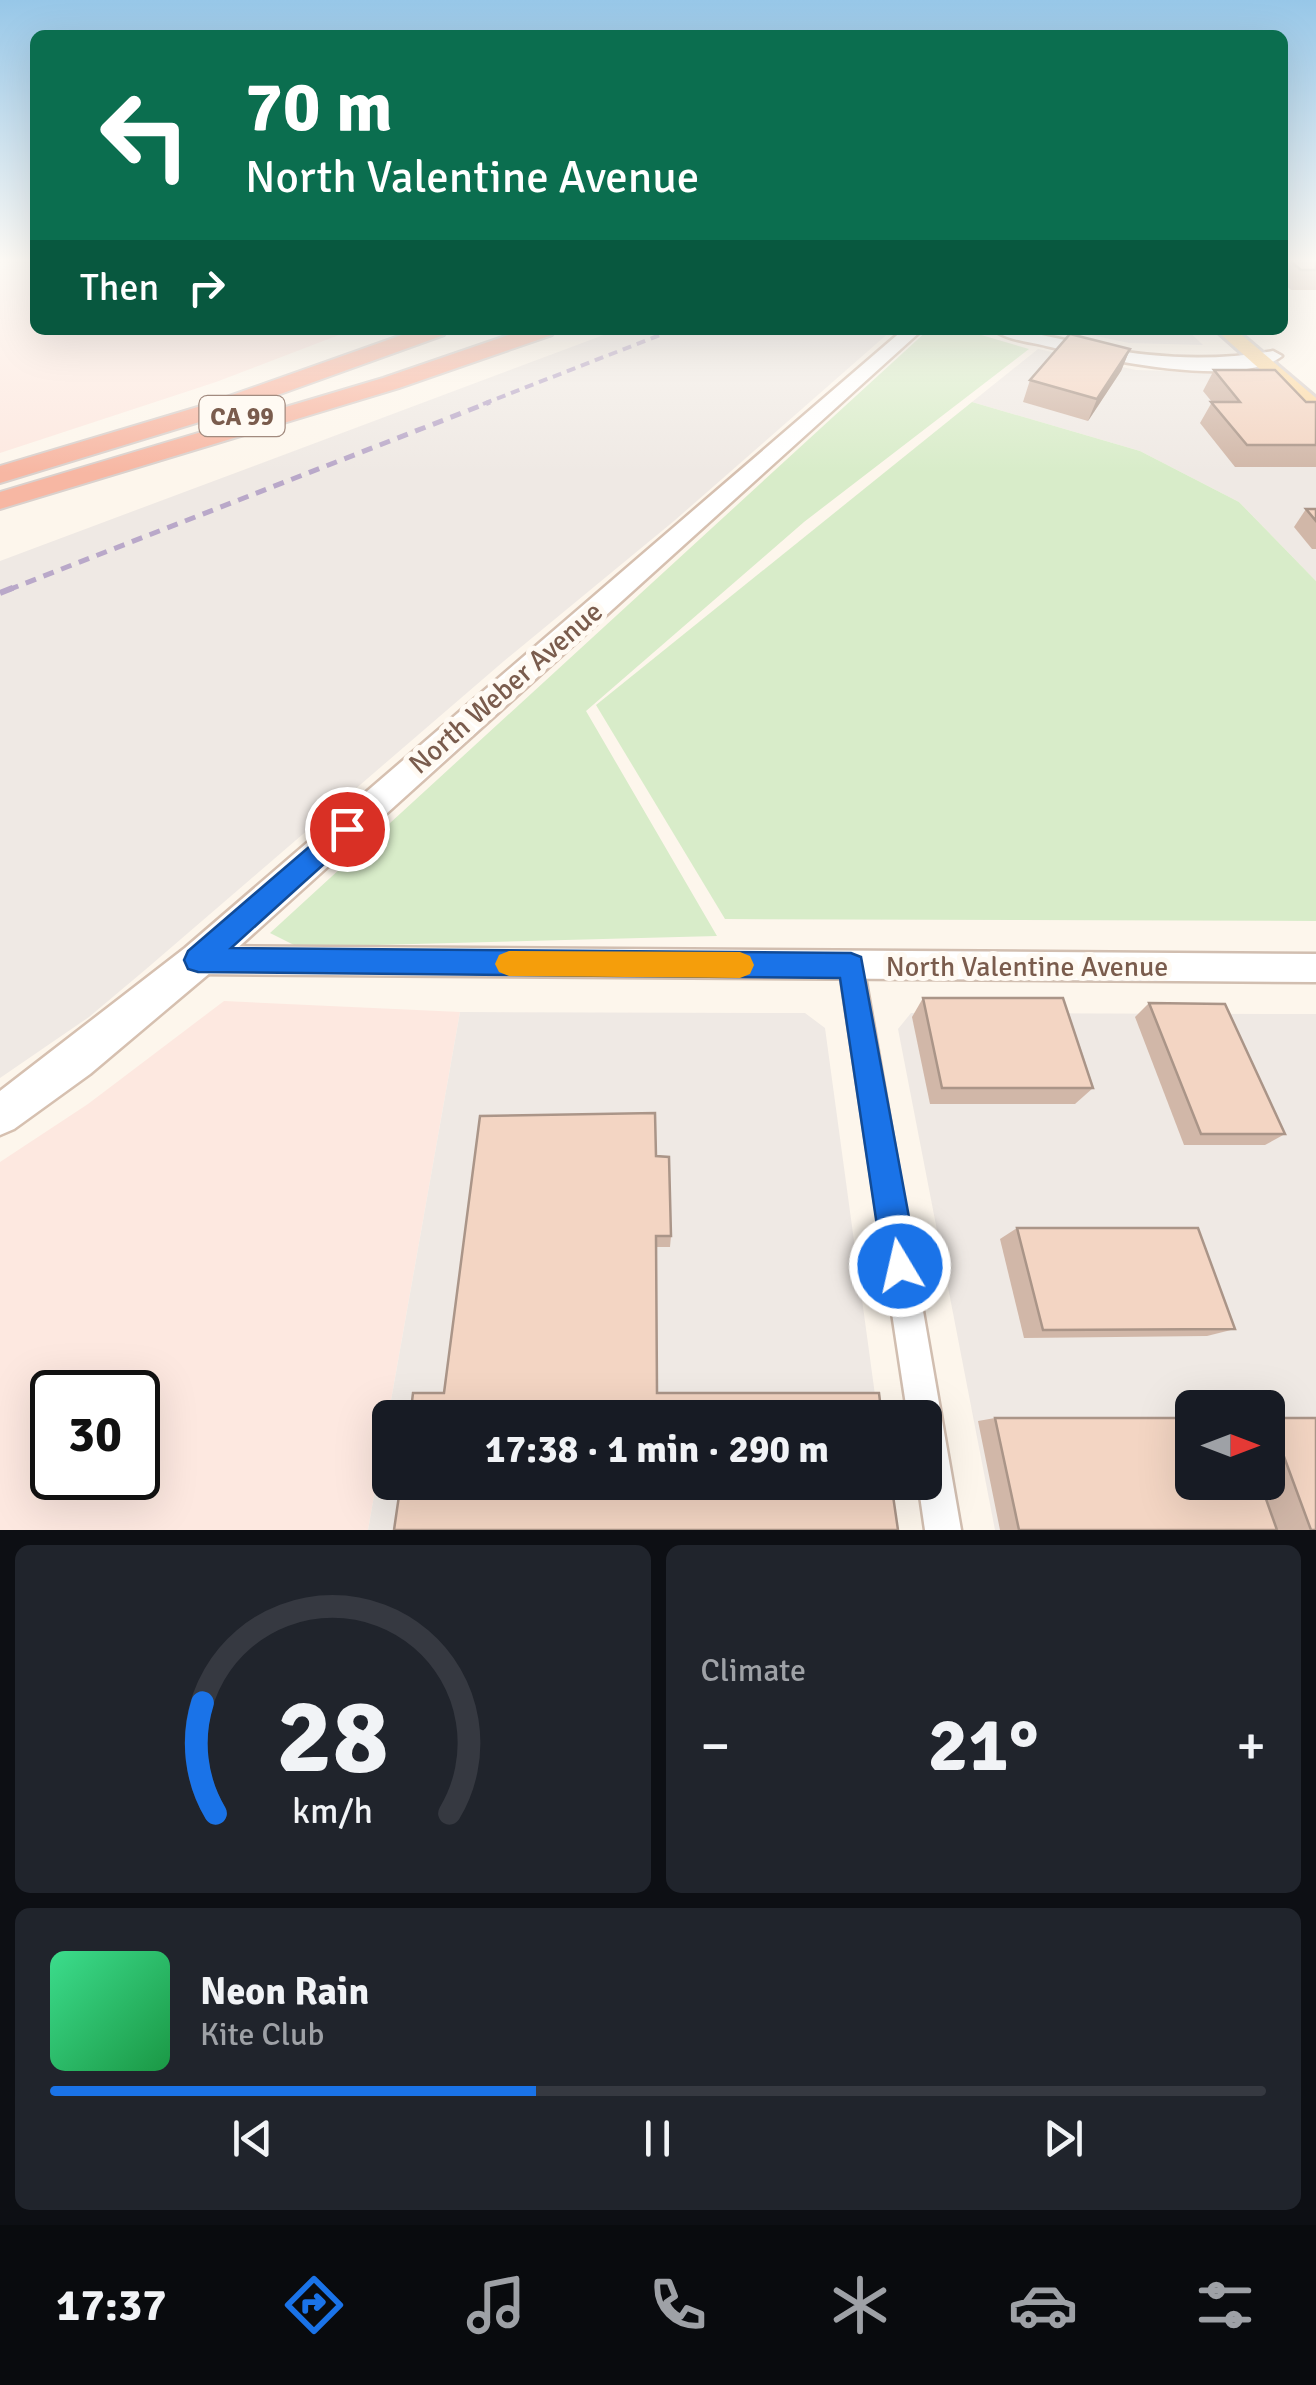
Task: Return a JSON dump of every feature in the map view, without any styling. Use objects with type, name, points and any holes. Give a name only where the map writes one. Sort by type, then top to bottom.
[{"type":"highway","points":[[9,472],[284,372],[367,335]]},
{"type":"highway","name":"CA 99","points":[[9,472],[210,411],[422,335]]},
{"type":"highway","name":"CA 99","points":[[0,501],[469,335]]},
{"type":"highway","points":[[0,501],[372,389],[529,335]]},
{"type":"main road","name":"North Weber Avenue","points":[[0,1115],[76,1060],[198,960],[907,335]]},
{"type":"main road","points":[[1026,335],[1148,362],[1256,349]]},
{"type":"main road","points":[[1060,335],[1137,351],[1256,349],[1316,409]]},
{"type":"main road","points":[[1233,335],[1316,390]]},
{"type":"street","name":"North Valentine Avenue","points":[[198,960],[1316,968]]},
{"type":"street","points":[[851,966],[943,1530]]},
{"type":"shaded area","points":[[0,330],[30,330],[30,335],[339,335],[216,382],[0,453]]},
{"type":"shaded area","points":[[604,335],[886,335],[674,521],[504,661],[89,1017],[0,1078],[0,561]]},
{"type":"shaded area","points":[[1091,335],[1192,335],[1203,345],[1129,343]]},
{"type":"shaded area","points":[[1038,349],[1136,370],[1236,373],[1316,426],[1316,581],[1239,502],[1140,451],[972,402]]},
{"type":"shaded area","points":[[224,1001],[460,1012],[391,1400],[372,1400],[373,1500],[368,1530],[0,1530],[0,1162],[88,1104]]},
{"type":"shaded area","points":[[460,1012],[805,1013],[825,1028],[876,1400],[391,1400]]},
{"type":"shaded area","points":[[911,1013],[1316,1014],[1316,1530],[995,1530],[898,1029]]},
{"type":"shaded area","points":[[373,1500],[889,1500],[893,1530],[368,1530]]},
{"type":"green space","points":[[923,335],[981,335],[1029,349],[804,522],[586,711],[717,936],[298,947],[270,933]]},
{"type":"green space","points":[[972,402],[1140,451],[1239,502],[1316,581],[1316,921],[725,919],[596,705]]},
{"type":"building","points":[[1069,335],[1130,349],[1097,399],[1030,380]]},
{"type":"building","points":[[1214,370],[1275,370],[1306,402],[1316,402],[1316,445],[1247,445],[1211,402],[1240,402]]},
{"type":"building","points":[[923,998],[1063,998],[1093,1088],[942,1088]]},
{"type":"building","points":[[1149,1003],[1225,1004],[1285,1134],[1201,1134]]},
{"type":"building","points":[[655,1113],[656,1156],[669,1157],[671,1236],[656,1236],[657,1393],[879,1393],[880,1400],[412,1400],[413,1393],[444,1393],[480,1116]]},
{"type":"building","points":[[1017,1228],[1198,1228],[1235,1329],[1043,1330]]},
{"type":"building","points":[[995,1418],[1175,1418],[1175,1500],[1266,1500],[1277,1530],[1019,1530]]},
{"type":"building","points":[[1285,1418],[1316,1418],[1316,1530],[1311,1530],[1285,1459]]},
{"type":"building","points":[[398,1500],[894,1500],[898,1530],[394,1530]]},
{"type":"railway","points":[[483,404],[660,335]]},
{"type":"railway","points":[[8,590],[490,402]]},
{"type":"railway","points":[[0,593],[15,587]]},
{"type":"slow traffic","points":[[509,964],[740,965]]},
{"type":"route","points":[[347,829],[198,960],[851,966],[900,1266]]}]
